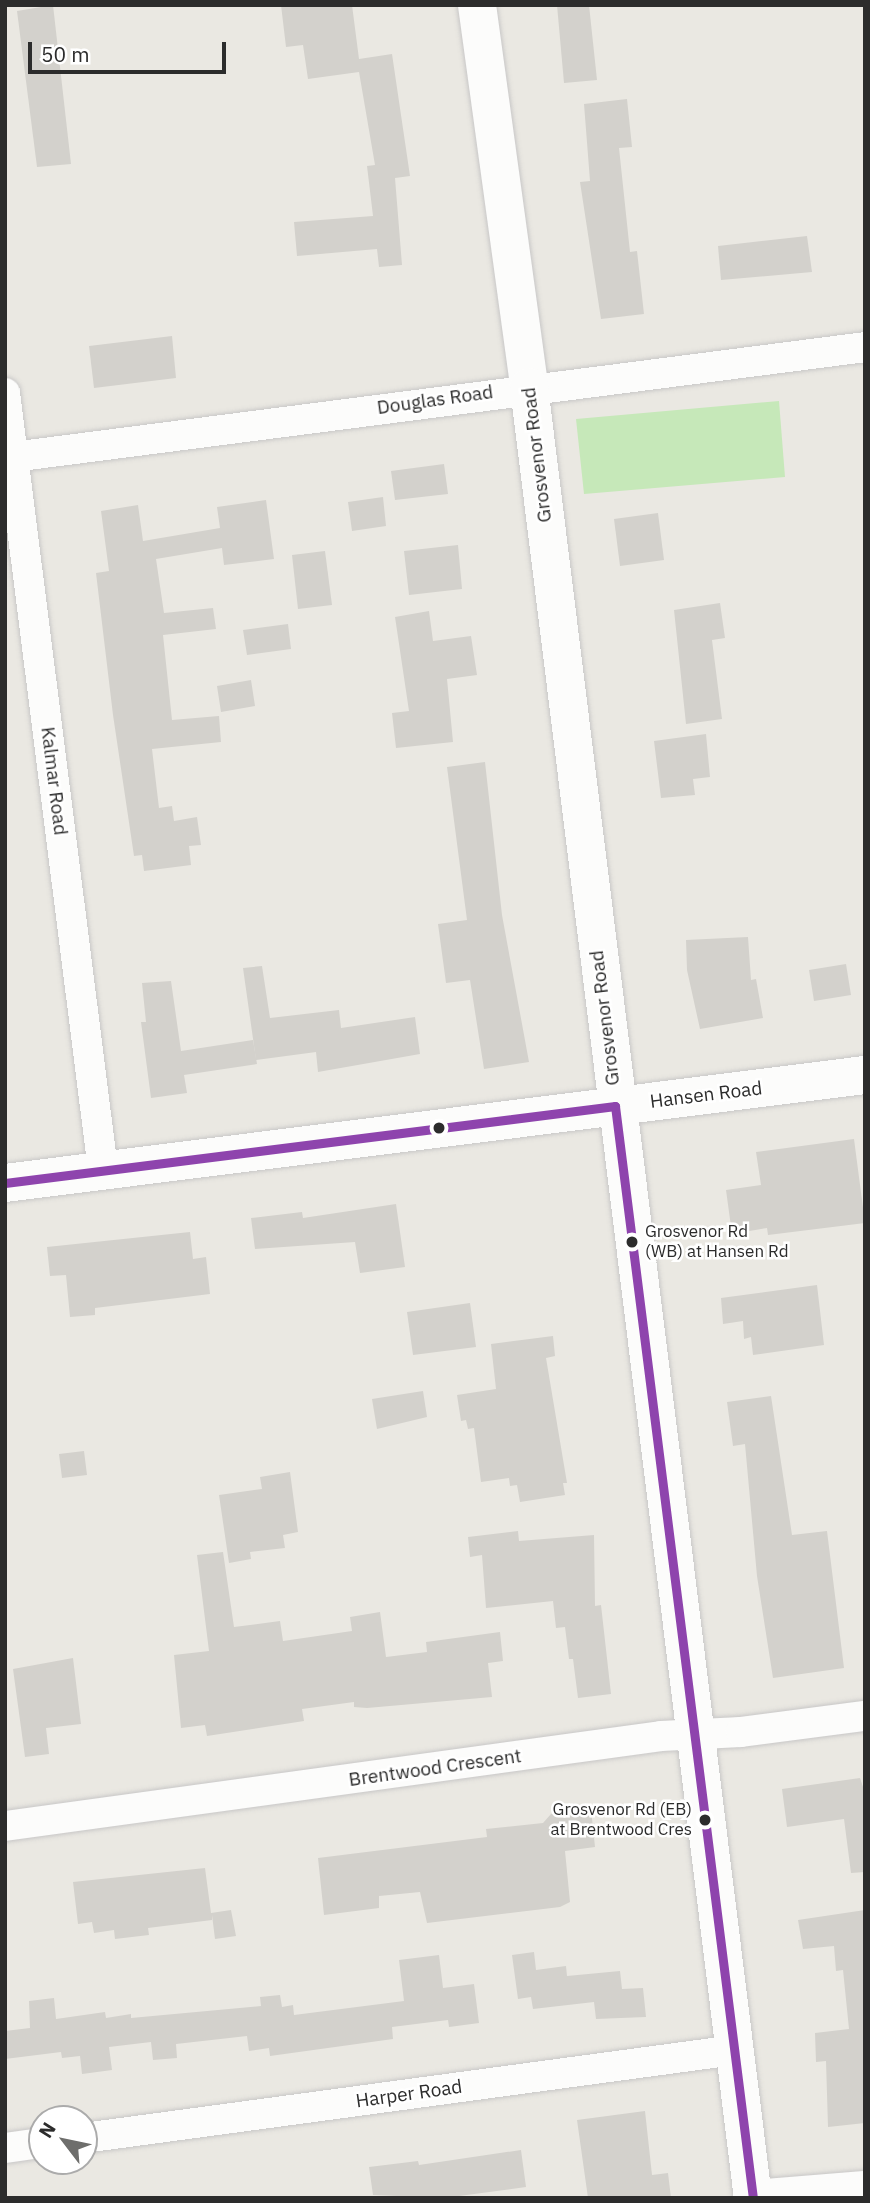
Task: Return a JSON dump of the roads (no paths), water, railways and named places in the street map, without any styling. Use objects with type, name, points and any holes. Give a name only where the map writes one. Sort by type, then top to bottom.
[{"type":"street","name":"Grosvenor Road","points":[[477,5],[528,387],[615,1106],[753,2196]]},
{"type":"street","name":"Douglas Road","points":[[10,458],[528,387],[865,347]]},
{"type":"street","name":"Kalmar Road","points":[[5,393],[10,458],[103,1170]]},
{"type":"street","name":"Hansen Road","points":[[5,1183],[865,1075]]},
{"type":"street","name":"Brentwood Crescent","points":[[5,1826],[695,1735],[865,1716]]},
{"type":"street","name":"Harper Road","points":[[98,2136],[734,2050]]},
{"type":"street","points":[[5,2148],[28,2145]]},
{"type":"street","points":[[753,2196],[865,2186]]},
{"type":"place","name":"Grosvenor Rd (WB) at Hansen Rd","points":[[632,1242]]},
{"type":"place","name":"Grosvenor Rd (EB) at Brentwood Cres","points":[[705,1820]]}]
